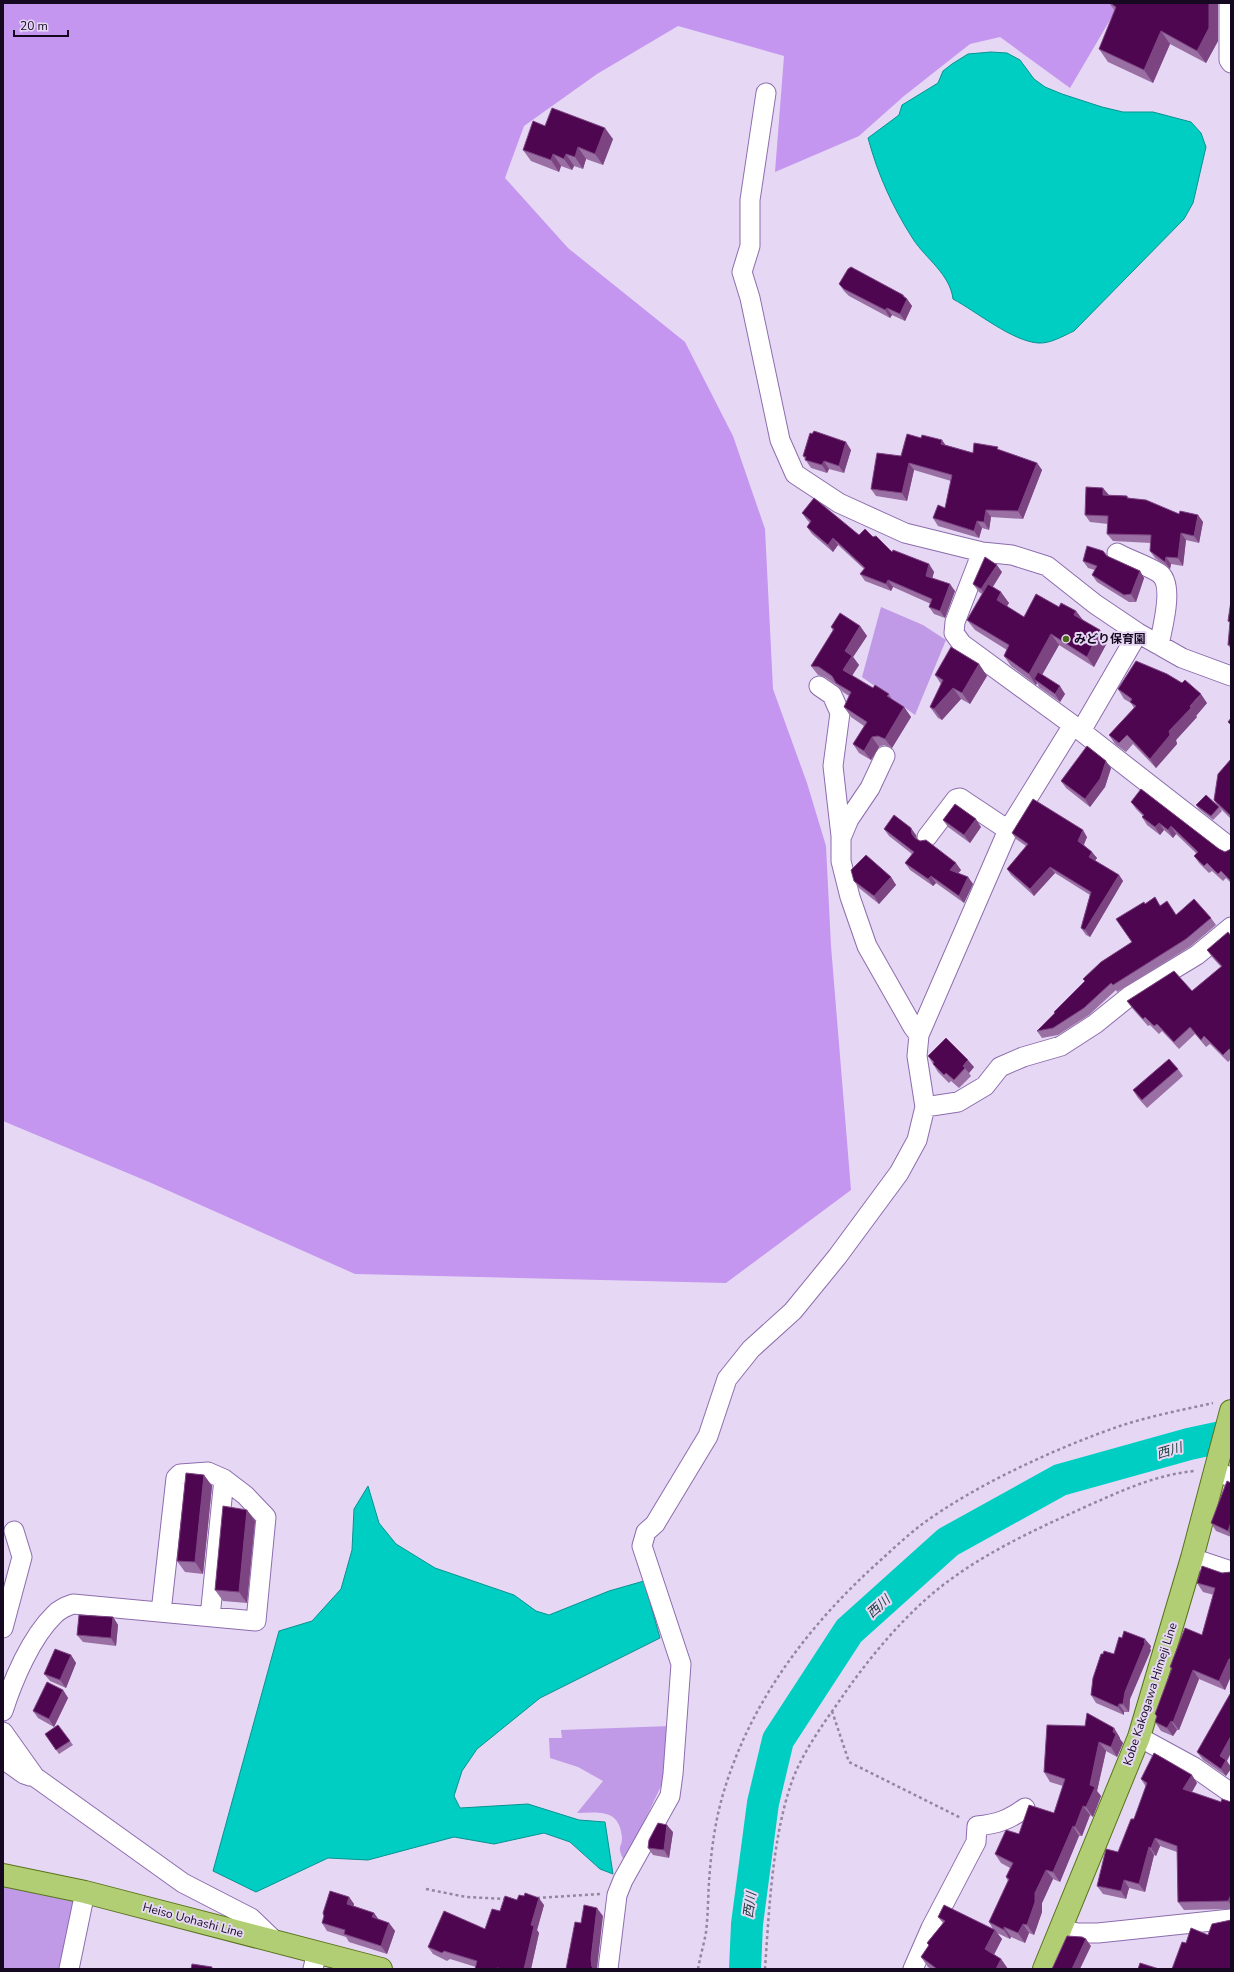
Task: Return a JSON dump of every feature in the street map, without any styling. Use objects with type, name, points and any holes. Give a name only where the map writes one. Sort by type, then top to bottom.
[{"type":"main road","name":"Kobe Kakogawa Himeji Line","points":[[1044,1969],[1138,1737],[1192,1558],[1223,1468],[1224,1406]]},
{"type":"main road","name":"Heiso Uohashi Line","points":[[3,1875],[85,1892],[276,1942],[315,1960],[381,1969]]},
{"type":"street","points":[[1230,3],[1229,60],[1231,63]]},
{"type":"street","points":[[766,92],[750,200],[750,246],[742,272],[750,298],[780,440],[795,474],[839,503],[905,533],[982,552],[1012,555],[1047,566],[1095,604],[1138,633],[1182,658],[1231,676]]},
{"type":"street","points":[[982,552],[955,622],[954,633],[962,644],[1077,728],[1231,848]]},
{"type":"street","points":[[1117,553],[1160,574],[1166,581],[1167,604],[1159,645]]},
{"type":"street","points":[[608,1969],[618,1893],[623,1880],[670,1796],[673,1774],[681,1664],[642,1546],[646,1532],[655,1524],[708,1436],[728,1379],[751,1349],[793,1311],[899,1174],[917,1140],[925,1107],[917,1056],[919,1035],[1008,830],[1077,728],[1138,633]]},
{"type":"street","points":[[819,686],[832,695],[840,713],[833,766],[842,861],[850,897],[867,946],[913,1028],[919,1035]]},
{"type":"street","points":[[841,838],[849,819],[870,788],[885,756]]},
{"type":"street","points":[[927,837],[956,799],[960,798],[1008,830]]},
{"type":"street","points":[[925,1107],[958,1102],[986,1086],[1000,1067],[1023,1057],[1061,1046],[1095,1024],[1131,995],[1197,955],[1231,927]]},
{"type":"street","points":[[3,1711],[26,1657],[44,1626],[61,1608],[74,1604],[256,1621],[266,1517],[245,1495],[224,1479],[208,1472],[180,1474],[176,1478],[161,1612]]},
{"type":"street","points":[[210,1617],[224,1479]]},
{"type":"street","points":[[3,1628],[22,1557],[14,1531]]},
{"type":"street","points":[[1192,1558],[1231,1571]]},
{"type":"street","points":[[3,1732],[35,1777],[183,1883],[251,1918],[276,1942]]},
{"type":"street","points":[[1138,1737],[1194,1767],[1231,1793]]},
{"type":"street","points":[[3,1759],[24,1774],[35,1777]]},
{"type":"street","points":[[913,1969],[931,1928],[976,1842],[977,1826],[999,1823],[1011,1819],[1025,1808]]},
{"type":"street","points":[[69,1969],[85,1892]]},
{"type":"street","points":[[1061,1929],[1077,1933],[1098,1933],[1231,1919]]},
{"type":"path","points":[[698,1969],[706,1931],[709,1881],[718,1813],[724,1789],[735,1761],[746,1735],[773,1682],[792,1655],[847,1591],[920,1526],[971,1494],[1023,1466],[1118,1427],[1149,1417],[1224,1406]]},
{"type":"path","points":[[764,1969],[779,1830],[791,1786],[805,1755],[832,1710],[855,1678],[910,1616],[932,1594],[962,1572],[1032,1531],[1118,1492],[1172,1474],[1223,1468]]},
{"type":"path","points":[[832,1710],[845,1754],[849,1762],[977,1826]]},
{"type":"path","points":[[426,1889],[466,1897],[508,1899]]},
{"type":"path","points":[[530,1898],[618,1893]]},
{"type":"shaded area","points":[[3,3],[1120,3],[1070,88],[1000,37],[970,44],[904,96],[859,136],[775,172],[784,56],[678,26],[597,74],[524,126],[505,178],[568,248],[685,342],[733,436],[765,529],[773,689],[807,783],[826,846],[831,946],[851,1190],[726,1283],[355,1274],[149,1182],[3,1121]]},
{"type":"shaded area","points":[[991,52],[1007,53],[1020,60],[1034,79],[1045,87],[1062,94],[1123,112],[1153,112],[1191,122],[1201,133],[1206,147],[1193,203],[1184,219],[1074,331],[1043,343],[1028,341],[1006,332],[953,299],[947,282],[937,267],[913,239],[886,190],[876,165],[868,138],[899,115],[902,105],[938,83],[943,71],[952,64],[968,54]]},
{"type":"shaded area","points":[[881,607],[923,625],[946,640],[915,715],[862,677]]},
{"type":"shaded area","points":[[368,1486],[379,1523],[396,1544],[435,1568],[514,1595],[536,1611],[549,1615],[609,1591],[644,1581],[660,1638],[540,1698],[477,1749],[462,1771],[454,1796],[460,1808],[528,1804],[579,1820],[605,1822],[613,1874],[600,1869],[570,1842],[544,1833],[494,1844],[454,1837],[368,1860],[328,1858],[256,1892],[213,1871],[279,1631],[312,1621],[341,1589],[352,1550],[354,1509]]},
{"type":"shaded area","points":[[670,1726],[662,1784],[625,1862],[620,1851],[622,1838],[620,1829],[613,1817],[607,1814],[593,1812],[577,1813],[603,1781],[578,1767],[550,1758],[549,1738],[562,1738],[561,1730]]},
{"type":"shaded area","points":[[3,1885],[75,1899],[60,1969],[3,1969]]},
{"type":"building","points":[[1110,3],[1209,3],[1209,28],[1197,51],[1161,31],[1144,70],[1099,49],[1116,7]]},
{"type":"building","points":[[552,108],[605,128],[595,154],[578,147],[575,157],[566,154],[564,159],[553,154],[551,160],[523,150],[533,121],[545,126]]},
{"type":"building","points":[[851,267],[903,295],[907,299],[900,314],[887,308],[885,310],[844,289],[839,284],[848,269]]},
{"type":"building","points":[[814,431],[846,442],[839,466],[824,461],[822,465],[805,460],[806,457],[803,456],[810,433],[812,434]]},
{"type":"building","points":[[907,434],[921,438],[922,435],[942,440],[941,444],[973,453],[974,443],[998,447],[997,449],[1037,463],[1018,511],[986,510],[984,522],[977,521],[974,531],[933,518],[938,505],[945,508],[952,475],[909,463],[902,493],[871,489],[877,453],[901,456]]},
{"type":"building","points":[[1086,487],[1103,488],[1103,495],[1127,496],[1127,498],[1146,500],[1179,514],[1180,511],[1198,515],[1194,536],[1181,533],[1178,558],[1166,557],[1165,562],[1150,551],[1151,535],[1107,534],[1108,516],[1085,515]]},
{"type":"building","points":[[814,498],[859,535],[865,529],[873,537],[876,536],[892,552],[893,550],[929,564],[926,576],[950,584],[940,611],[929,607],[932,599],[888,580],[886,584],[860,574],[865,568],[833,538],[828,545],[807,527],[811,521],[802,513]]},
{"type":"building","points":[[1087,546],[1103,551],[1107,556],[1140,571],[1131,594],[1124,595],[1092,575],[1097,566],[1083,561]]},
{"type":"building","points":[[985,557],[997,565],[981,589],[973,584]]},
{"type":"building","points":[[988,584],[1001,592],[997,600],[1024,617],[1036,594],[1059,607],[1061,603],[1076,611],[1074,615],[1100,630],[1087,657],[1051,634],[1029,674],[1004,656],[1009,645],[967,620]]},
{"type":"building","points":[[1231,601],[1231,645],[1228,645],[1230,622],[1228,621]]},
{"type":"building","points":[[840,613],[860,626],[845,651],[852,656],[843,670],[873,688],[875,685],[889,694],[887,696],[904,707],[885,739],[878,736],[872,737],[864,751],[853,744],[867,722],[844,707],[851,692],[836,683],[832,676],[819,667],[811,666],[834,629],[831,627]]},
{"type":"building","points":[[951,647],[979,664],[962,693],[953,688],[934,709],[930,707],[943,680],[935,675]]},
{"type":"building","points":[[1136,661],[1167,674],[1182,683],[1185,680],[1201,694],[1190,706],[1191,708],[1169,731],[1170,735],[1150,759],[1127,735],[1119,743],[1109,735],[1136,706],[1130,702],[1132,699],[1118,689]]},
{"type":"building","points":[[1038,672],[1060,686],[1055,694],[1034,679]]},
{"type":"building","points":[[1231,718],[1231,725],[1228,722]]},
{"type":"building","points":[[1087,746],[1106,761],[1100,779],[1085,799],[1061,781]]},
{"type":"building","points":[[1231,759],[1231,816],[1214,800],[1218,774]]},
{"type":"building","points":[[1141,789],[1219,849],[1225,852],[1231,849],[1231,881],[1221,871],[1218,874],[1207,863],[1204,866],[1194,856],[1198,852],[1171,826],[1168,830],[1159,823],[1155,827],[1142,817],[1144,815],[1131,802]]},
{"type":"building","points":[[1206,795],[1219,807],[1211,816],[1196,805]]},
{"type":"building","points":[[1033,799],[1083,830],[1078,841],[1092,852],[1089,857],[1119,875],[1085,930],[1081,928],[1091,892],[1050,867],[1030,889],[1007,869],[1028,844],[1012,833]]},
{"type":"building","points":[[955,804],[976,819],[964,835],[943,820]]},
{"type":"building","points":[[894,815],[911,828],[912,834],[915,838],[920,841],[926,840],[956,863],[950,870],[968,877],[959,896],[931,876],[928,879],[905,863],[914,852],[884,829]]},
{"type":"building","points":[[866,855],[891,877],[874,896],[854,881],[851,870]]},
{"type":"building","points":[[1155,897],[1160,906],[1167,901],[1176,915],[1194,899],[1211,918],[1186,939],[1113,985],[1111,983],[1084,1008],[1053,1028],[1037,1031],[1085,981],[1083,979],[1101,962],[1132,942],[1116,919]]},
{"type":"building","points":[[1228,932],[1231,936],[1231,1050],[1229,1049],[1223,1055],[1204,1036],[1201,1040],[1190,1027],[1174,1042],[1157,1024],[1154,1026],[1145,1017],[1143,1019],[1127,1001],[1174,971],[1192,991],[1222,966],[1207,950]]},
{"type":"building","points":[[946,1038],[968,1060],[963,1066],[965,1068],[954,1080],[946,1073],[944,1075],[933,1064],[934,1062],[928,1056]]},
{"type":"building","points":[[1169,1059],[1178,1069],[1142,1100],[1133,1090]]},
{"type":"building","points":[[186,1473],[204,1475],[195,1562],[177,1561]]},
{"type":"building","points":[[1227,1481],[1231,1483],[1231,1522],[1228,1531],[1211,1523]]},
{"type":"building","points":[[223,1506],[247,1510],[239,1592],[215,1590]]},
{"type":"building","points":[[1202,1566],[1222,1573],[1231,1572],[1231,1659],[1229,1659],[1219,1681],[1193,1670],[1173,1722],[1171,1721],[1167,1728],[1155,1722],[1157,1716],[1155,1714],[1172,1668],[1170,1667],[1185,1628],[1202,1635],[1215,1588],[1197,1583]]},
{"type":"building","points":[[79,1615],[113,1617],[111,1638],[77,1635]]},
{"type":"building","points":[[1124,1631],[1145,1639],[1145,1643],[1125,1692],[1123,1704],[1119,1704],[1118,1707],[1091,1695],[1093,1678],[1101,1654],[1103,1654],[1104,1651],[1114,1654],[1119,1637],[1122,1638]]},
{"type":"building","points":[[55,1649],[71,1655],[60,1680],[44,1674]]},
{"type":"building","points":[[47,1682],[63,1690],[49,1719],[33,1711]]},
{"type":"building","points":[[1230,1694],[1231,1736],[1220,1756],[1226,1760],[1221,1769],[1197,1752]]},
{"type":"building","points":[[1087,1713],[1114,1728],[1113,1732],[1116,1734],[1111,1747],[1099,1742],[1090,1785],[1095,1787],[1086,1807],[1083,1806],[1075,1827],[1073,1826],[1053,1872],[1046,1870],[1035,1893],[1035,1902],[1027,1925],[1023,1924],[1018,1933],[1004,1927],[1004,1930],[989,1922],[1009,1879],[1006,1877],[1013,1863],[995,1854],[1006,1830],[1019,1834],[1029,1805],[1054,1813],[1065,1779],[1044,1772],[1047,1725],[1085,1726]]},
{"type":"building","points":[[58,1725],[70,1741],[56,1750],[45,1734]]},
{"type":"building","points":[[1154,1753],[1192,1775],[1183,1789],[1221,1802],[1222,1799],[1231,1802],[1231,1895],[1228,1901],[1178,1902],[1177,1846],[1155,1838],[1151,1848],[1149,1847],[1139,1884],[1124,1880],[1121,1891],[1097,1886],[1106,1849],[1118,1852],[1131,1819],[1134,1819],[1147,1783],[1141,1779]]},
{"type":"building","points":[[658,1823],[667,1825],[664,1850],[648,1848],[649,1840]]},
{"type":"building","points":[[330,1891],[349,1897],[347,1904],[374,1913],[372,1917],[389,1923],[381,1946],[344,1934],[345,1930],[322,1923],[324,1916],[323,1913]]},
{"type":"building","points":[[525,1893],[539,1898],[531,1925],[534,1926],[524,1969],[475,1969],[477,1961],[444,1951],[442,1953],[428,1947],[444,1911],[485,1929],[492,1909],[500,1911],[505,1896],[517,1900],[519,1895],[524,1896]]},
{"type":"building","points":[[584,1905],[597,1908],[591,1959],[592,1967],[595,1969],[566,1969],[575,1922],[581,1923]]},
{"type":"building","points":[[944,1905],[995,1930],[985,1949],[1001,1959],[996,1969],[937,1969],[921,1957],[929,1945],[927,1943],[945,1921],[938,1917]]},
{"type":"building","points":[[1231,1920],[1231,1969],[1172,1969],[1182,1942],[1186,1943],[1191,1928],[1208,1935],[1212,1924]]},
{"type":"building","points":[[1067,1936],[1082,1937],[1086,1939],[1072,1969],[1052,1969]]},
{"type":"building","points":[[1140,1963],[1159,1969],[1138,1969]]},
{"type":"building","points":[[192,1964],[212,1967],[212,1969],[191,1969]]},
{"type":"waterway","name":"西川","points":[[745,1969],[747,1924],[763,1803],[778,1740],[849,1631],[948,1542],[1060,1480],[1189,1444],[1231,1435]]},
{"type":"place","name":"みどり保育園","points":[[1066,639]]}]
